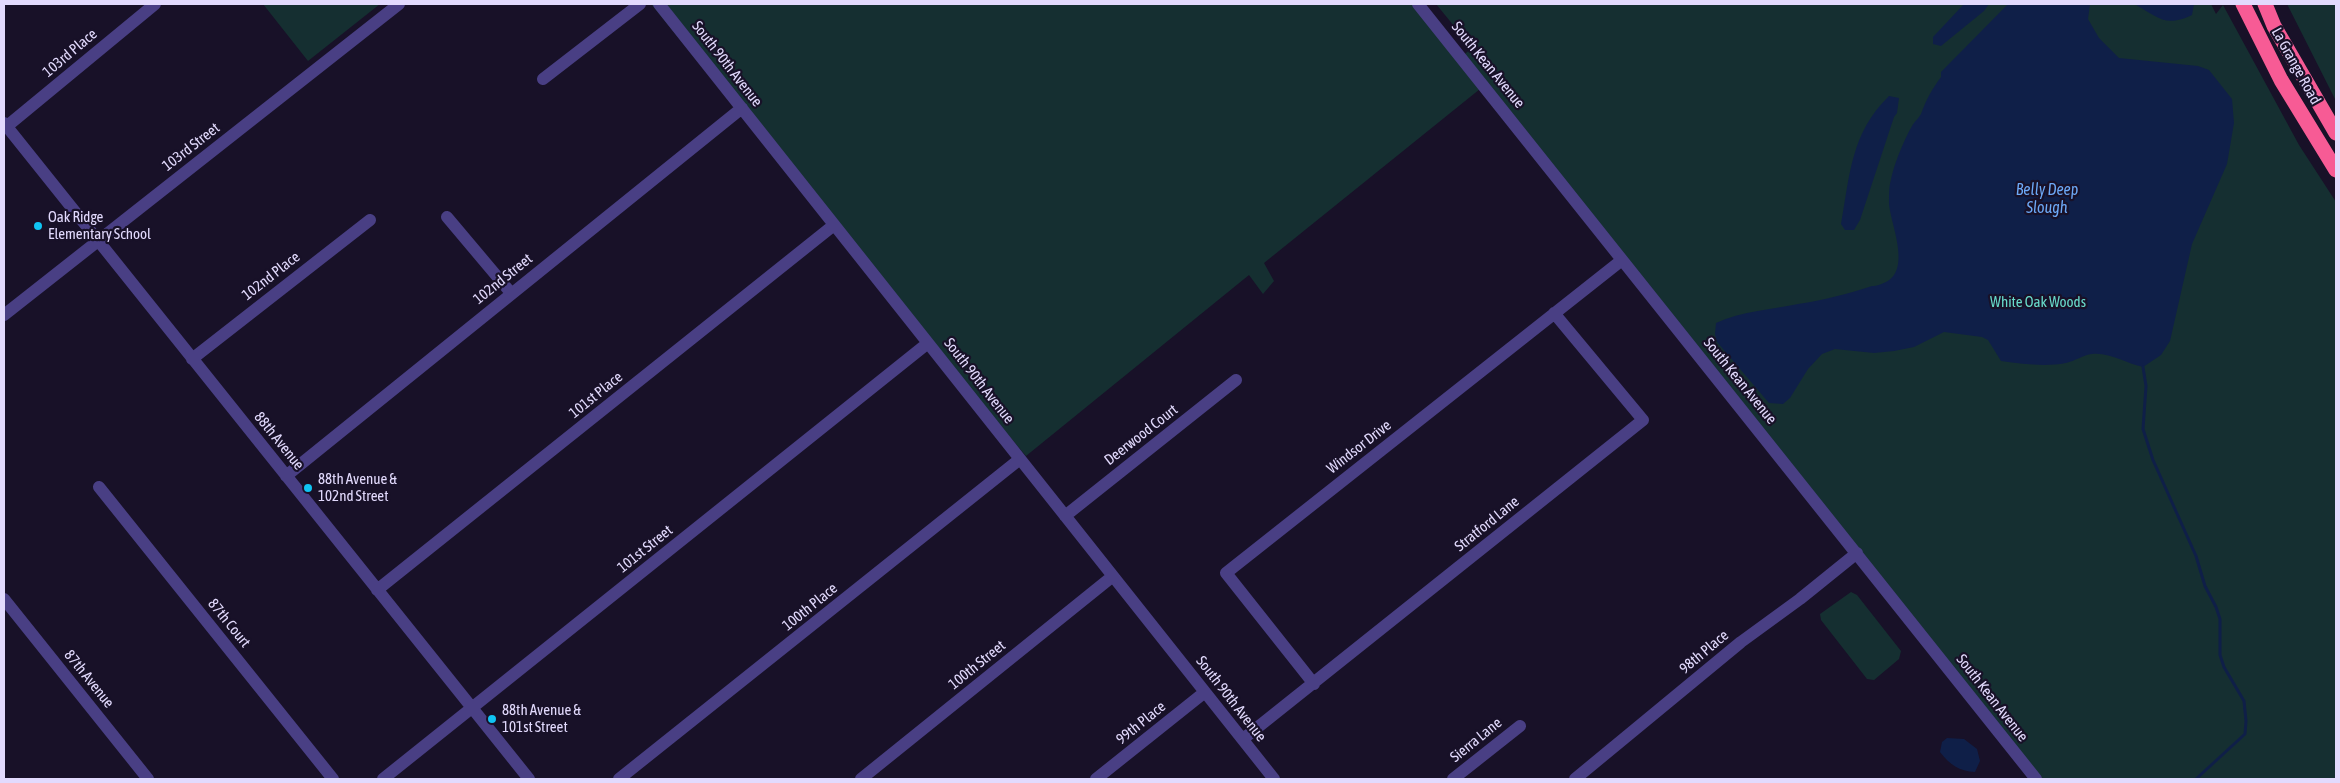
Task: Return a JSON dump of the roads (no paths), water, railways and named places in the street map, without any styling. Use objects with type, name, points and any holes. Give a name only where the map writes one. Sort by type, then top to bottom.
[{"type":"highway","name":"La Grange Road","points":[[2243,4],[2282,80],[2336,170]]},
{"type":"highway","name":"La Grange Road","points":[[2265,4],[2274,26],[2336,133]]},
{"type":"street","name":"103rd Place","points":[[5,125],[155,4]]},
{"type":"street","name":"103rd Street","points":[[4,315],[399,4]]},
{"type":"street","points":[[543,79],[640,4]]},
{"type":"street","name":"South 90th Avenue","points":[[659,4],[1274,779]]},
{"type":"street","name":"South Kean Avenue","points":[[1418,4],[2036,779]]},
{"type":"street","name":"102nd Street","points":[[286,476],[742,108]]},
{"type":"street","name":"88th Avenue","points":[[5,125],[529,779]]},
{"type":"street","points":[[447,217],[511,293]]},
{"type":"street","name":"102nd Place","points":[[192,359],[370,220]]},
{"type":"street","name":"101st Place","points":[[377,590],[834,225]]},
{"type":"street","name":"Windsor Drive","points":[[1314,684],[1226,573],[1622,260]]},
{"type":"street","name":"Stratford Lane","points":[[1242,739],[1314,684],[1643,420],[1554,312]]},
{"type":"street","name":"101st Street","points":[[383,779],[928,343]]},
{"type":"street","name":"Deerwood Court","points":[[1065,516],[1236,380]]},
{"type":"street","name":"100th Place","points":[[620,779],[1020,459]]},
{"type":"street","name":"87th Court","points":[[98,487],[333,779]]},
{"type":"street","name":"98th Place","points":[[1575,779],[1741,642],[1857,554]]},
{"type":"street","name":"100th Street","points":[[861,779],[1113,576]]},
{"type":"street","name":"87th Avenue","points":[[4,599],[148,779]]},
{"type":"street","name":"99th Place","points":[[1096,779],[1205,692]]},
{"type":"street","name":"Sierra Lane","points":[[1453,779],[1520,726]]},
{"type":"water","points":[[1964,4],[1989,4],[1984,11],[1941,46],[1933,44],[1933,37]]},
{"type":"water","name":"Belly Deep Slough","points":[[2008,4],[2090,4],[2088,19],[2099,38],[2119,58],[2198,66],[2209,70],[2232,99],[2234,123],[2227,164],[2192,244],[2170,341],[2161,355],[2143,367],[2112,356],[2099,354],[2089,355],[2066,363],[2034,365],[2001,361],[1988,340],[1982,337],[1944,332],[1914,347],[1894,351],[1874,353],[1835,349],[1822,354],[1808,369],[1790,398],[1783,404],[1769,403],[1717,342],[1715,334],[1716,323],[1746,313],[1817,301],[1879,285],[1894,276],[1898,267],[1899,257],[1890,212],[1889,191],[1893,170],[1902,147],[1913,124],[1921,114],[1941,77],[1941,72]]},
{"type":"water","points":[[2134,4],[2194,4],[2192,15],[2175,21],[2168,21],[2156,17]]},
{"type":"water","points":[[1889,96],[1899,98],[1897,113],[1894,117],[1860,220],[1854,230],[1845,230],[1841,224],[1854,155],[1867,125],[1876,110]]},
{"type":"water","points":[[1947,738],[1964,739],[1977,749],[1980,761],[1975,772],[1960,769],[1944,757],[1940,752],[1942,742]]},
{"type":"waterway","points":[[2143,367],[2146,386],[2143,429],[2153,460],[2196,556],[2205,586],[2216,607],[2220,619],[2220,655],[2224,667],[2244,701],[2245,734],[2196,779]]},
{"type":"place","name":"Oak Ridge Elementary School","points":[[38,226]]},
{"type":"place","name":"88th Avenue & 102nd Street","points":[[308,488]]},
{"type":"place","name":"88th Avenue & 101st Street","points":[[492,719]]},
{"type":"park label","name":"White Oak Woods","points":[[2038,302]]}]
